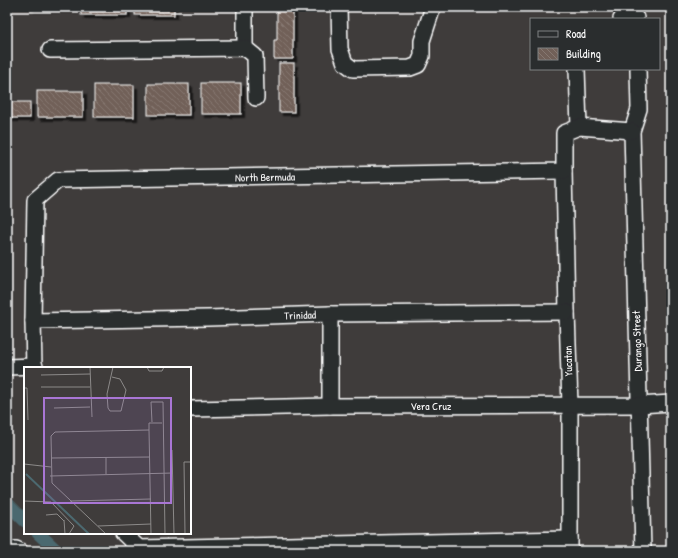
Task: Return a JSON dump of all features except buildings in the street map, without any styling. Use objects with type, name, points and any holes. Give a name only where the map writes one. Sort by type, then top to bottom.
[{"type":"street","points":[[245,7],[245,48]]},
{"type":"street","points":[[339,7],[340,49],[345,64],[353,69],[410,68],[418,65],[422,56],[422,41],[433,7]]},
{"type":"street","points":[[50,50],[245,48],[255,56],[256,98]]},
{"type":"street","points":[[577,70],[579,127]]},
{"type":"street","name":"Durango Street","points":[[638,70],[639,108],[632,131],[643,551]]},
{"type":"street","points":[[564,171],[564,133],[579,127],[632,131]]},
{"type":"street","name":"Yucatan","points":[[564,171],[570,406],[570,545]]},
{"type":"street","name":"North Bermuda","points":[[35,367],[33,321],[35,200],[58,180],[564,171]]},
{"type":"street","name":"Trinidad","points":[[33,321],[330,314],[567,312]]},
{"type":"street","points":[[330,314],[330,406]]},
{"type":"street","points":[[7,366],[35,367]]},
{"type":"street","name":"Vera Cruz","points":[[191,409],[330,406],[570,406],[671,403]]},
{"type":"street","points":[[124,534],[141,549],[570,545]]},
{"type":"street","points":[[7,549],[20,551]]},
{"type":"waterway","points":[[7,503],[24,520]]},
{"type":"waterway","points":[[39,534],[57,551]]}]
